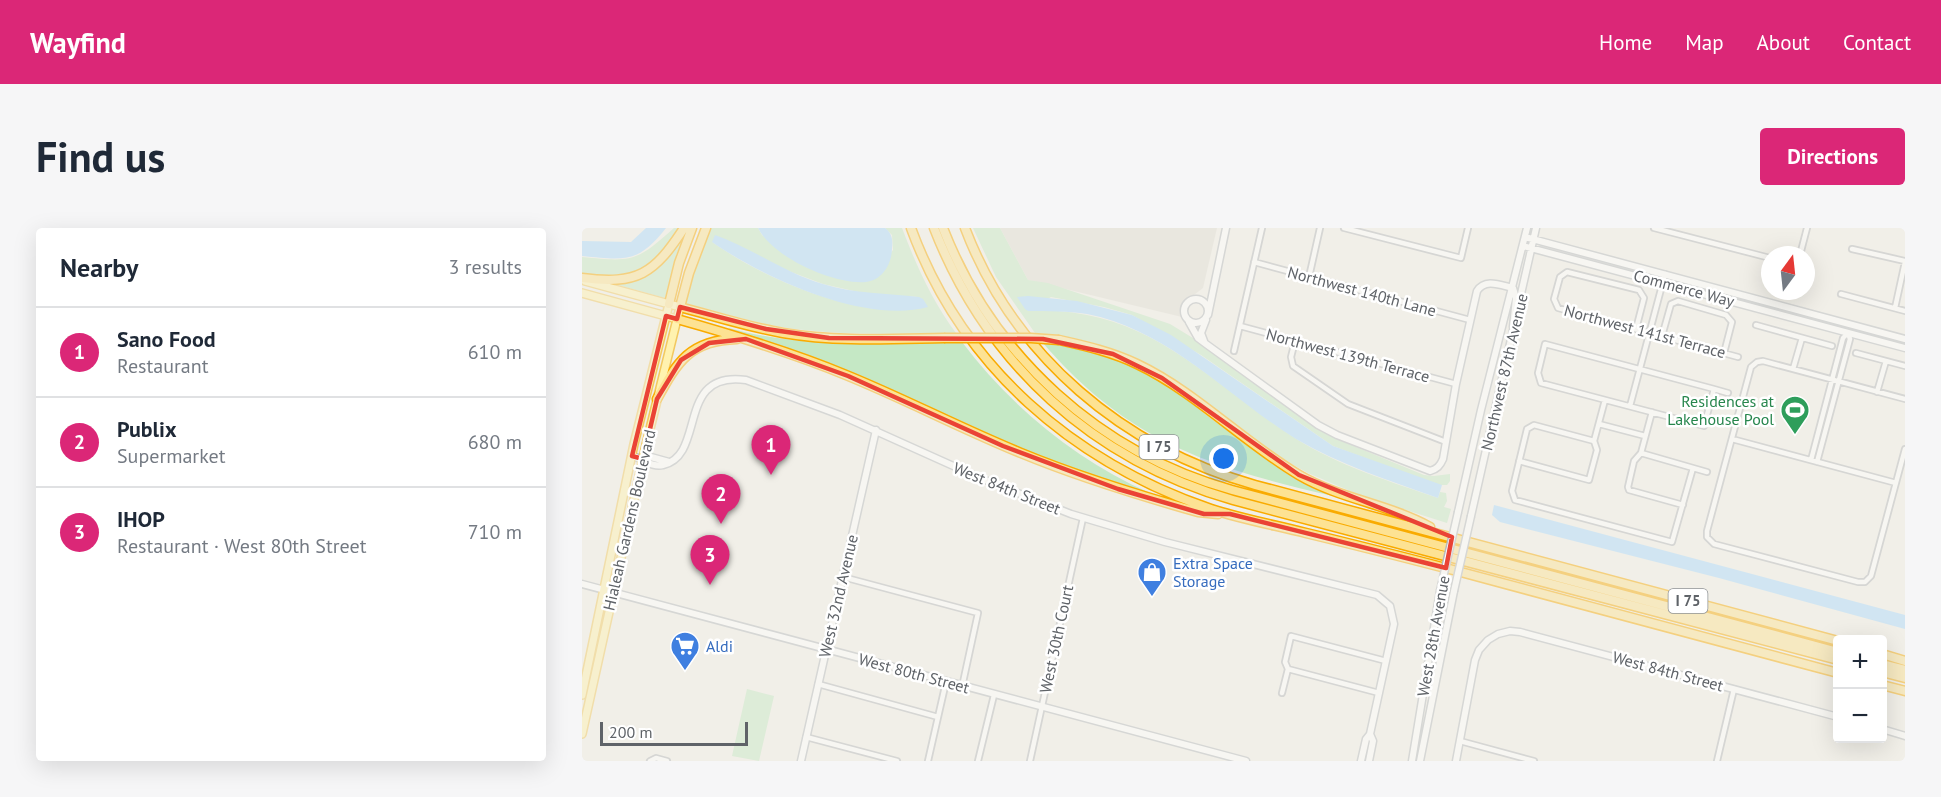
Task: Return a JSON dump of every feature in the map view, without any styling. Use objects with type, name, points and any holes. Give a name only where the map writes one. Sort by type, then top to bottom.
[{"type":"highway","points":[[582,279],[622,280],[647,271],[665,256],[684,228]]},
{"type":"highway","points":[[669,304],[679,263],[692,228]]},
{"type":"highway","points":[[706,228],[689,273],[680,307],[766,330],[796,334],[864,339],[1031,338],[1059,340],[1113,354],[1138,364],[1182,392],[1299,475],[1350,497],[1414,519],[1443,534]]},
{"type":"highway","name":"I 75","points":[[911,228],[931,275],[954,316],[991,366],[1024,400],[1072,438],[1128,473],[1175,495],[1230,514],[1514,585],[1833,672]]},
{"type":"highway","points":[[934,228],[959,283],[978,315],[1025,376],[1049,399],[1089,431],[1122,453],[1157,472],[1233,500],[1833,659]]},
{"type":"highway","points":[[943,228],[960,266],[987,314],[1010,346],[1035,374],[1095,425],[1140,454],[1171,469],[1242,493],[1833,651]]},
{"type":"highway","name":"I 75","points":[[965,228],[999,296],[1028,338],[1074,388],[1128,429],[1179,458],[1227,477],[1833,640]]},
{"type":"highway","points":[[677,319],[746,339],[839,372],[984,438],[1059,468],[1198,512],[1230,514]]},
{"type":"highway","points":[[657,399],[673,369],[691,351],[713,341],[746,339]]},
{"type":"highway","points":[[1887,654],[1905,656]]},
{"type":"highway","points":[[1887,655],[1905,661]]},
{"type":"highway","points":[[1887,665],[1905,670]]},
{"type":"highway","points":[[1887,673],[1905,678]]},
{"type":"highway","points":[[1887,687],[1905,692]]},
{"type":"main road","points":[[582,279],[680,307]]},
{"type":"main road","points":[[582,293],[677,319]]},
{"type":"main road","name":"Hialeah Gardens Boulevard","points":[[582,694],[632,456],[669,304]]},
{"type":"main road","name":"Hialeah Gardens Boulevard","points":[[582,734],[643,459],[680,307]]},
{"type":"street","points":[[1206,344],[1201,333],[1207,317],[1226,228]]},
{"type":"street","points":[[1234,351],[1262,228]]},
{"type":"street","points":[[1309,277],[1320,228]]},
{"type":"street","points":[[1344,228],[1461,258],[1468,228]]},
{"type":"street","name":"Northwest 87th Avenue","points":[[1458,512],[1527,228]]},
{"type":"street","name":"Northwest 87th Avenue","points":[[1471,516],[1536,228]]},
{"type":"street","points":[[1654,228],[1761,256]]},
{"type":"street","points":[[1802,246],[1807,228]]},
{"type":"street","name":"Commerce Way","points":[[1525,237],[1905,339]]},
{"type":"street","name":"Commerce Way","points":[[1523,246],[1905,348]]},
{"type":"street","points":[[1852,249],[1905,262],[1895,308]]},
{"type":"street","name":"Northwest 140th Lane","points":[[1254,262],[1470,320]]},
{"type":"street","name":"Northwest 141st Terrace","points":[[1636,329],[1644,298],[1639,290],[1568,272],[1563,273],[1560,277],[1554,299],[1558,308],[1738,357]]},
{"type":"street","points":[[1630,406],[1665,274]]},
{"type":"street","points":[[1213,288],[1205,296],[1186,303],[1183,310],[1198,338],[1318,425],[1348,440],[1430,471],[1440,465],[1470,320],[1480,286],[1490,283],[1513,288],[1516,298],[1513,327]]},
{"type":"street","points":[[1841,294],[1905,310]]},
{"type":"street","points":[[1196,299],[1206,304],[1207,317]]},
{"type":"street","points":[[1662,336],[1671,304],[1674,302],[1726,315],[1732,322],[1724,353]]},
{"type":"street","points":[[1189,322],[1196,324],[1207,317]]},
{"type":"street","points":[[1810,460],[1844,338],[1851,324]]},
{"type":"street","name":"Northwest 139th Terrace","points":[[1240,326],[1456,384]]},
{"type":"street","points":[[1756,326],[1832,346]]},
{"type":"street","points":[[1817,462],[1850,339],[1848,333]]},
{"type":"street","points":[[1793,369],[1802,338]]},
{"type":"street","points":[[1295,341],[1291,357],[1293,366],[1332,395],[1366,412],[1446,442]]},
{"type":"street","points":[[1714,389],[1704,426],[1541,383],[1538,379],[1545,344],[1714,389],[1728,393]]},
{"type":"street","points":[[1856,353],[1905,366]]},
{"type":"street","points":[[1905,399],[1762,361],[1752,365],[1707,531],[1708,539],[1714,544],[1865,582],[1870,577],[1905,449]]},
{"type":"street","points":[[1877,392],[1886,361]]},
{"type":"street","name":"West 84th Street","points":[[632,456],[660,466],[680,456],[685,449],[695,410],[702,396],[715,385],[732,380],[747,380],[876,430],[996,485],[1083,518],[1172,544],[1374,594],[1386,602],[1392,611],[1393,628],[1386,661]]},
{"type":"street","points":[[1519,461],[1590,480],[1597,450],[1594,441],[1605,400]]},
{"type":"street","points":[[1652,412],[1641,453],[1634,461],[1628,487],[1629,490],[1683,505]]},
{"type":"street","points":[[1599,424],[1645,436]]},
{"type":"street","points":[[1594,441],[1534,425],[1529,426],[1512,491],[1515,500],[1672,542],[1693,468]]},
{"type":"street","name":"West 32nd Avenue","points":[[801,761],[876,430]]},
{"type":"street","points":[[1732,439],[1896,483]]},
{"type":"street","points":[[1641,453],[1707,472]]},
{"type":"street","name":"West 28th Avenue","points":[[1412,761],[1440,591],[1458,512]]},
{"type":"street","name":"West 28th Avenue","points":[[1420,761],[1471,516]]},
{"type":"street","name":"West 30th Court","points":[[1030,761],[1083,518]]},
{"type":"street","points":[[843,577],[978,613],[962,687]]},
{"type":"street","name":"West 80th Street","points":[[582,584],[1246,761]]},
{"type":"street","name":"West 84th Street","points":[[1460,741],[1476,657],[1483,644],[1507,631],[1520,632],[1833,716]]},
{"type":"street","points":[[1282,693],[1288,669],[1285,662],[1291,636],[1386,661],[1370,734],[1366,739],[1361,761]]},
{"type":"street","points":[[1288,669],[1379,693]]},
{"type":"street","points":[[928,761],[946,682]]},
{"type":"street","points":[[818,684],[938,717]]},
{"type":"street","points":[[1717,761],[1734,689]]},
{"type":"street","points":[[978,761],[994,695]]},
{"type":"street","points":[[1887,731],[1905,736]]},
{"type":"street","points":[[1369,761],[1373,741],[1370,734]]},
{"type":"street","points":[[806,737],[897,761]]},
{"type":"street","points":[[1456,761],[1460,741],[1534,761]]},
{"type":"street","points":[[650,760],[656,758],[667,761]]},
{"type":"highlighted area","points":[[680,307],[766,329],[829,338],[1043,339],[1113,354],[1162,378],[1299,475],[1452,537],[1446,568],[1230,514],[1204,514],[1118,489],[1003,446],[848,376],[746,339],[709,343],[681,360],[657,399],[643,459],[632,456],[666,316],[677,319]]},
{"type":"shaded area","points":[[1000,228],[1217,228],[1203,288],[1186,301],[1181,309],[1182,317],[1028,280]]},
{"type":"green space","points":[[674,228],[681,228],[661,255],[642,270],[612,276],[582,273],[582,257],[624,259],[633,257],[651,248]]},
{"type":"green space","points":[[711,228],[758,228],[762,235],[806,267],[831,276],[866,282],[893,250],[892,235],[885,228],[902,228],[925,282],[956,333],[824,332],[775,326],[745,319],[685,303],[694,267]],"holes":[[[712,242],[823,284],[867,294],[919,297],[884,309],[842,302],[784,282],[746,263]]]},
{"type":"green space","points":[[973,228],[1000,228],[1028,280],[1048,283],[1170,324],[1201,343],[1315,427],[1424,475],[1450,474],[1450,481],[1447,485],[1437,485],[1333,446],[1201,355],[1132,315],[1051,297],[1028,310],[1087,315],[1144,334],[1196,366],[1295,438],[1328,457],[1438,498],[1440,492],[1446,493],[1447,501],[1444,507],[1451,509],[1447,523],[1362,496],[1308,473],[1281,458],[1163,372],[1148,364],[1101,345],[1035,333],[996,277]]},
{"type":"green space","points":[[687,229],[677,253],[665,298],[610,283],[645,275]]},
{"type":"green space","points":[[729,328],[786,339],[845,344],[962,342],[1002,388],[1047,430],[1096,465],[1150,493],[1149,495],[1015,447],[850,372]]},
{"type":"green space","points":[[1043,343],[1093,352],[1140,369],[1169,386],[1240,439],[1308,478],[1333,496],[1248,474],[1174,446],[1140,427],[1107,404],[1075,377]]},
{"type":"green space","points":[[747,689],[774,696],[759,761],[732,756]]},
{"type":"water","points":[[646,228],[666,228],[656,240],[638,254],[620,258],[582,256],[582,241],[631,242]]},
{"type":"water","points":[[758,228],[885,228],[892,237],[892,254],[885,270],[877,278],[866,282],[853,282],[821,274],[790,259],[765,239]]},
{"type":"water","points":[[715,235],[823,284],[847,290],[919,297],[928,307],[902,311],[875,309],[816,294],[786,283],[734,256],[712,242]]},
{"type":"water","points":[[1017,297],[1077,301],[1132,315],[1171,335],[1333,446],[1442,485],[1438,498],[1348,465],[1296,439],[1197,367],[1145,334],[1117,322],[1087,314],[1028,311]]},
{"type":"water","points":[[1494,505],[1905,615],[1905,629],[1500,522],[1492,515]]},
{"type":"place","name":"Residences at Lakehouse Pool","points":[[1795,436]]},
{"type":"place","name":"Sano Food","points":[[771,475]]},
{"type":"place","name":"Publix","points":[[721,524]]},
{"type":"place","name":"IHOP","points":[[710,585]]},
{"type":"place","name":"Extra Space Storage","points":[[1152,598]]},
{"type":"place","name":"Aldi","points":[[685,672]]}]
